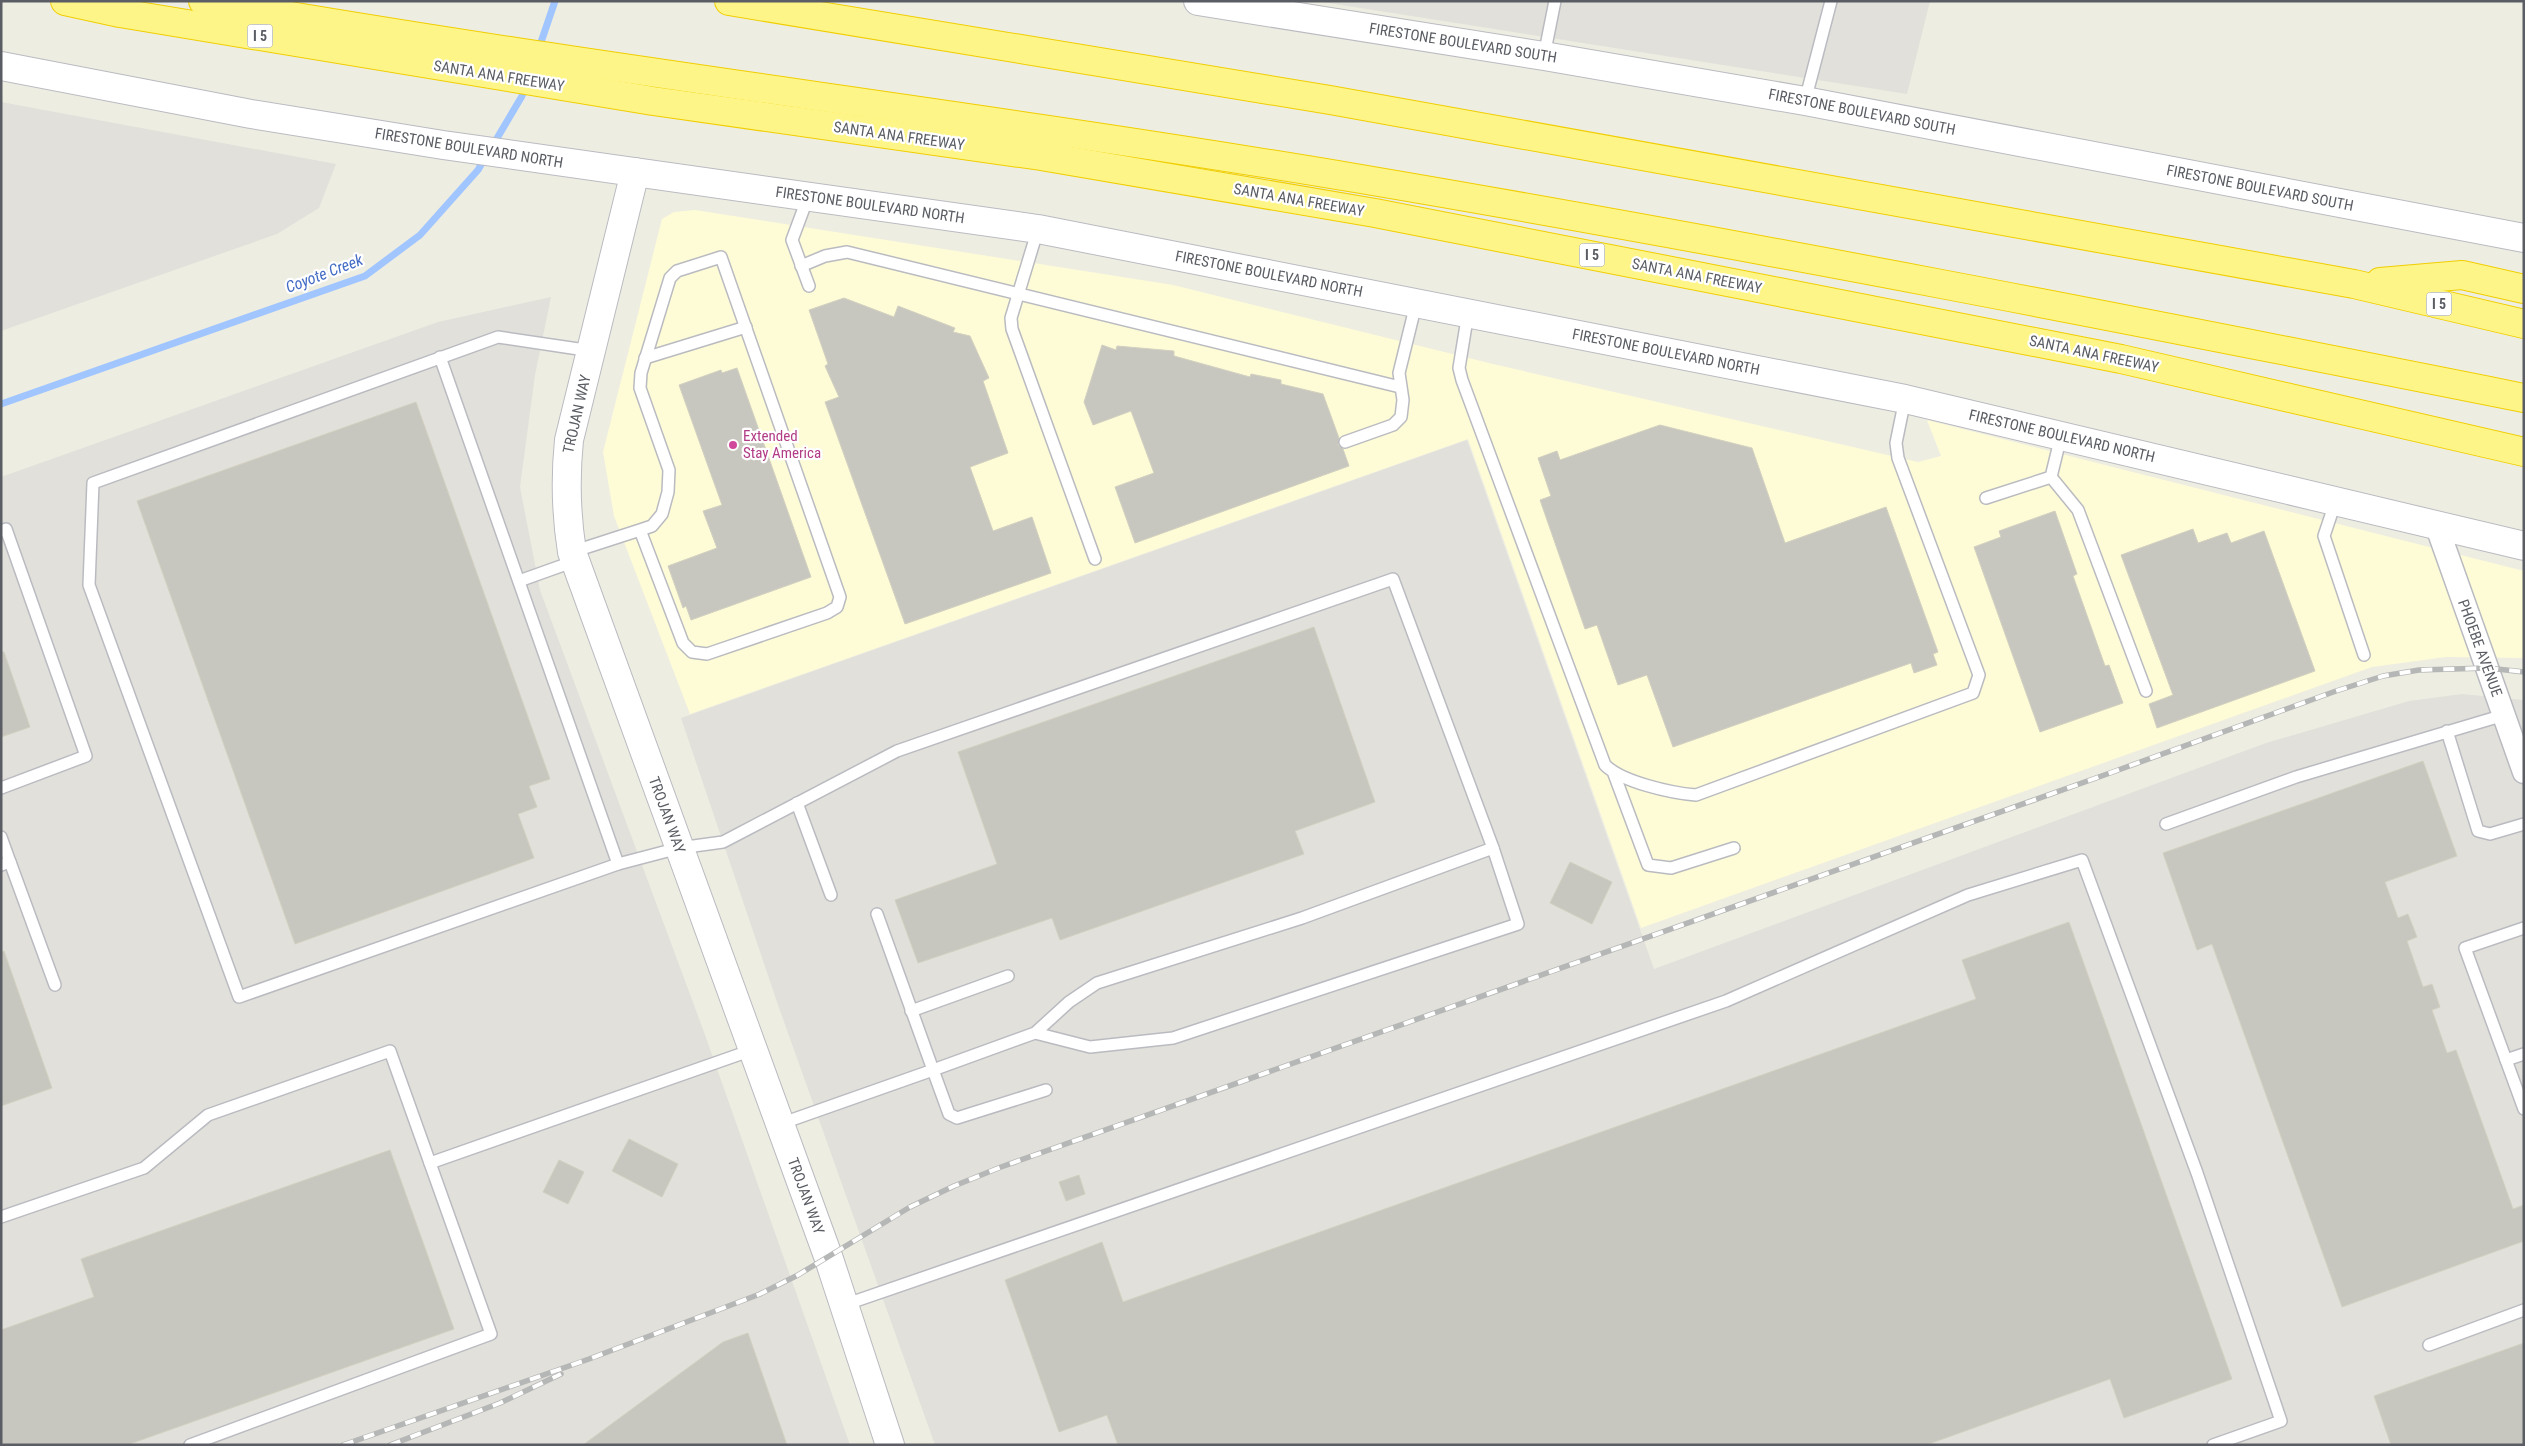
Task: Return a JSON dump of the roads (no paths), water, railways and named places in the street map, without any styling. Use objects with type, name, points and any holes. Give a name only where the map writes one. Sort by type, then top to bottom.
[{"type":"highway","name":"SANTA ANA FREEWAY","points":[[65,1],[120,13],[458,56],[653,101],[1031,155],[1375,213],[2121,359],[2524,452]]},
{"type":"highway","points":[[203,1],[458,56],[660,72],[1072,133],[1360,179],[1993,292],[2524,398]]},
{"type":"highway","name":"I 5","points":[[729,1],[1330,100],[2354,284],[2524,324]]},
{"type":"highway","points":[[2354,284],[2462,276],[2524,288]]},
{"type":"street","name":"FIRESTONE BOULEVARD SOUTH","points":[[1198,1],[1544,56],[1805,101],[2524,238]]},
{"type":"street","name":"FIRESTONE BOULEVARD NORTH","points":[[1,66],[251,114],[595,167],[808,195],[1038,229],[1905,399],[2524,546]]},
{"type":"street","name":"TROJAN WAY","points":[[635,172],[569,440],[565,478],[566,516],[573,557],[780,1124],[844,1304],[890,1445]]},
{"type":"street","name":"PHOEBE AVENUE","points":[[2436,524],[2524,772]]},
{"type":"lane","points":[[1544,56],[1556,1]]},
{"type":"lane","points":[[1805,101],[1831,1]]},
{"type":"lane","points":[[808,195],[792,240],[809,286]]},
{"type":"lane","points":[[1038,229],[1011,318],[1012,329],[1095,559]]},
{"type":"lane","points":[[801,266],[825,256],[847,252],[1400,387]]},
{"type":"lane","points":[[519,581],[573,557],[640,530],[652,526],[662,514],[668,492],[668,470],[640,388],[641,373],[670,278],[678,271],[721,257],[840,597],[837,606],[827,613],[707,654],[692,652],[683,643],[640,530]]},
{"type":"lane","points":[[1345,442],[1393,425],[1401,416],[1403,400],[1399,373],[1416,303]]},
{"type":"lane","points":[[1468,313],[1459,368],[1462,380],[1605,765],[1614,774],[1648,865],[1671,868],[1734,848]]},
{"type":"lane","points":[[646,358],[746,327]]},
{"type":"lane","points":[[592,351],[498,337],[93,483],[89,585],[239,997],[618,864],[679,848],[723,842],[897,751],[1393,579],[1493,848],[1518,924],[1173,1038],[1090,1048],[1036,1033]]},
{"type":"lane","points":[[440,357],[618,864]]},
{"type":"lane","points":[[1614,774],[1682,794],[1696,794],[1973,693],[1979,675],[1898,458],[1896,443],[1905,399]]},
{"type":"lane","points":[[2051,477],[2061,436]]},
{"type":"lane","points":[[1986,498],[2051,477]]},
{"type":"lane","points":[[2051,477],[2078,510],[2146,691]]},
{"type":"lane","points":[[2336,500],[2324,536],[2364,655]]},
{"type":"lane","points":[[1,531],[6,529],[86,756],[1,788]]},
{"type":"lane","points":[[2166,824],[2296,777],[2504,715]]},
{"type":"lane","points":[[2447,732],[2478,831],[2490,834],[2524,824]]},
{"type":"lane","points":[[797,803],[831,895]]},
{"type":"lane","points":[[1,837],[6,863],[55,984]]},
{"type":"lane","points":[[780,1124],[1036,1033],[1070,1002],[1097,983],[1302,918],[1493,848]]},
{"type":"lane","points":[[844,1304],[1726,1001],[1968,895],[2082,860],[2198,1173],[2280,1421],[2213,1445]]},
{"type":"lane","points":[[877,914],[949,1114],[957,1118],[1046,1090]]},
{"type":"lane","points":[[2524,928],[2465,948],[2524,1109]]},
{"type":"lane","points":[[911,1011],[1008,976]]},
{"type":"lane","points":[[430,1163],[752,1050]]},
{"type":"lane","points":[[1,1217],[144,1168],[208,1114],[390,1051],[492,1334],[190,1445]]},
{"type":"lane","points":[[2506,1060],[2524,1054]]},
{"type":"lane","points":[[2429,1345],[2524,1310]]},
{"type":"waterway","name":"Coyote Creek","points":[[538,51],[555,1]]},
{"type":"waterway","name":"Coyote Creek","points":[[493,145],[522,96],[526,84]]},
{"type":"waterway","name":"Coyote Creek","points":[[1,404],[365,276],[420,235],[478,170],[486,156]]},
{"type":"railway","points":[[343,1445],[589,1359],[760,1294],[798,1275],[910,1207],[954,1186],[1001,1167],[2336,691],[2383,676],[2419,670],[2488,668],[2524,672]]},
{"type":"railway","points":[[390,1445],[500,1403],[561,1374]]},
{"type":"place","name":"Extended Stay America","points":[[733,445]]}]
